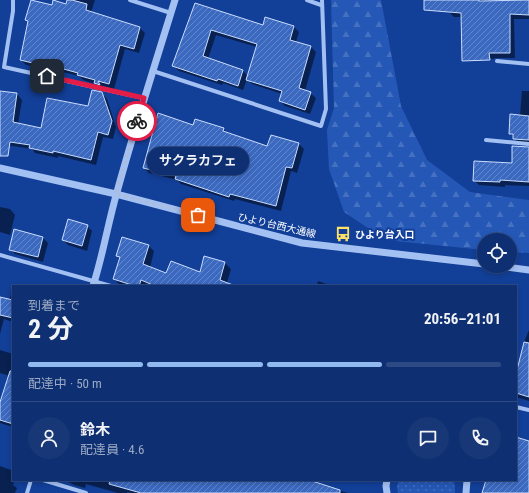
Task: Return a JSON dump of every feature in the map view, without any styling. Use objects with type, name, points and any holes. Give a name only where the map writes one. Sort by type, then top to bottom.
[{"type":"street","points":[[13,0],[13,11],[4,66],[144,98]]},
{"type":"street","points":[[130,0],[171,13]]},
{"type":"street","points":[[0,255],[94,284],[116,194],[175,0]]},
{"type":"street","points":[[153,71],[321,126],[326,109],[321,2],[307,0]]},
{"type":"street","points":[[497,61],[529,64]]},
{"type":"street","points":[[486,140],[529,144]]},
{"type":"street","name":"ひより台西大通線","points":[[0,168],[116,194],[302,242],[477,263]]},
{"type":"street","points":[[517,268],[529,270]]},
{"type":"street","points":[[517,407],[529,410]]},
{"type":"street","points":[[27,493],[31,481]]},
{"type":"street","points":[[46,481],[86,493]]},
{"type":"street","points":[[387,481],[387,493]]},
{"type":"street","points":[[466,481],[466,493]]},
{"type":"green space","points":[[331,0],[381,0],[401,106],[427,160],[470,192],[529,200],[529,253],[517,252],[517,233],[477,233],[477,249],[386,240],[344,212],[329,169],[327,130],[334,108]]},
{"type":"green space","points":[[399,481],[454,481],[455,493],[398,493],[397,487]]},
{"type":"building","points":[[31,0],[52,5],[53,0],[66,4],[67,0],[72,0],[87,4],[86,10],[140,27],[134,49],[120,45],[109,84],[98,81],[100,85],[94,83],[95,80],[77,75],[78,73],[42,63],[41,65],[20,60],[28,21],[25,20]]},
{"type":"building","points":[[424,0],[529,0],[529,15],[510,14],[510,53],[489,53],[490,60],[462,61],[461,13],[424,10]]},
{"type":"building","points":[[195,3],[263,25],[265,17],[294,26],[290,40],[311,46],[299,88],[311,92],[305,110],[279,101],[282,91],[246,80],[257,44],[211,30],[203,56],[243,70],[238,86],[218,79],[217,81],[172,66]]},
{"type":"building","points":[[92,90],[102,92],[112,121],[108,135],[98,132],[91,160],[53,151],[53,153],[29,148],[30,145],[10,142],[8,156],[0,156],[0,91],[17,93],[13,122],[41,128],[47,98],[88,106]]},
{"type":"building","points":[[158,113],[193,125],[195,119],[224,128],[223,131],[267,146],[271,135],[299,143],[292,168],[286,167],[276,206],[230,194],[229,197],[175,179],[176,176],[143,168]]},
{"type":"building","points":[[510,114],[529,116],[529,140],[513,139],[513,134],[509,134]]},
{"type":"building","points":[[512,146],[529,147],[529,182],[500,180],[500,182],[473,181],[474,161],[512,163]]},
{"type":"building","points":[[68,219],[88,225],[82,246],[62,240]]},
{"type":"building","points":[[14,229],[43,237],[38,257],[9,250]]},
{"type":"building","points":[[122,237],[149,245],[143,264],[166,273],[171,261],[200,272],[204,256],[225,262],[220,280],[233,285],[153,285],[141,280],[139,285],[132,285],[113,279],[120,257],[116,256]]},
{"type":"building","points":[[0,297],[12,300],[12,318],[0,315]]},
{"type":"building","points":[[524,342],[529,343],[529,397],[517,393],[517,370]]},
{"type":"building","points":[[10,371],[12,371],[12,424],[0,420],[0,402]]},
{"type":"building","points":[[517,437],[529,441],[529,493],[482,493],[486,481],[517,481]]},
{"type":"building","points":[[110,481],[312,481],[340,490],[340,493],[141,493],[109,484]]},
{"type":"way so far","points":[[137,121],[116,194],[198,215]]},
{"type":"place","name":"サクラカフェ","points":[[198,215]]},
{"type":"place","name":"ひより台入口","points":[[343,234]]},
{"type":"route","points":[[47,76],[144,98],[137,121]]}]
